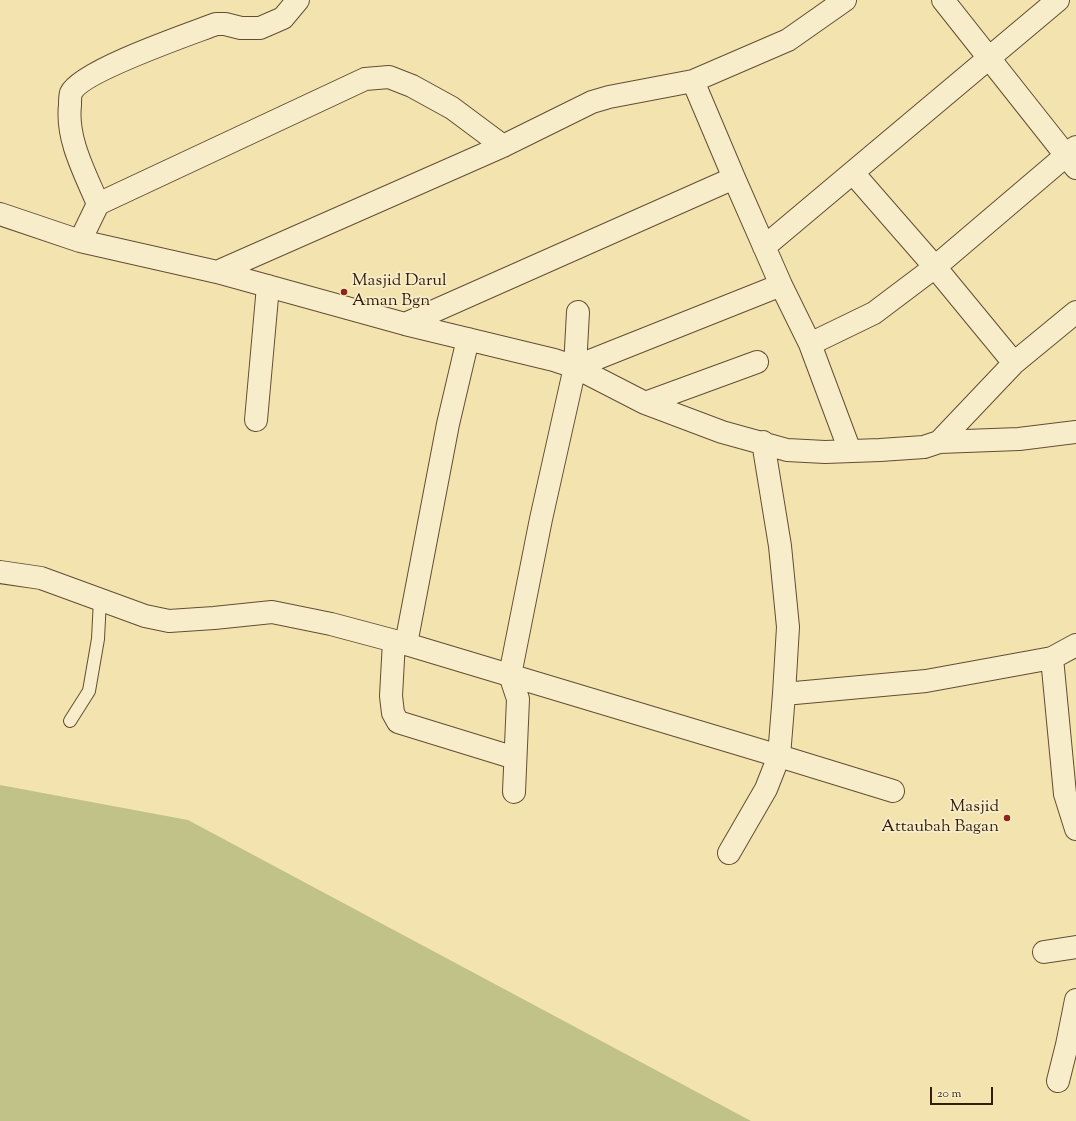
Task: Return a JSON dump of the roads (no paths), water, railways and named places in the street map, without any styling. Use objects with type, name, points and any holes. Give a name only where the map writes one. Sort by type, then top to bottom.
[{"type":"street","points":[[98,204],[70,135],[69,114],[71,92],[86,78],[152,47],[216,24],[225,24],[241,28],[260,28],[283,18],[298,0]]},
{"type":"street","points":[[217,272],[503,146],[592,102],[609,97],[693,82],[788,40],[845,0]]},
{"type":"street","points":[[810,344],[874,313],[935,267],[1073,157],[989,58],[943,0]]},
{"type":"street","points":[[764,247],[853,174],[1058,0]]},
{"type":"street","points":[[80,241],[98,204],[365,78],[389,77],[412,86],[452,108],[503,146]]},
{"type":"street","points":[[693,82],[764,247],[810,344],[850,451]]},
{"type":"street","points":[[853,174],[935,267],[1014,363]]},
{"type":"street","points":[[405,324],[734,178]]},
{"type":"street","points":[[0,214],[80,241],[217,272],[405,324],[554,360],[575,367],[645,403],[722,432],[763,442],[787,450],[825,452],[880,450],[924,447],[939,442],[1019,439],[1076,432]]},
{"type":"street","points":[[575,367],[781,284]]},
{"type":"street","points":[[256,420],[268,286]]},
{"type":"street","points":[[514,792],[518,699],[510,675],[541,519],[575,367],[578,312]]},
{"type":"street","points":[[939,442],[1014,363],[1076,312]]},
{"type":"street","points":[[468,339],[400,642],[392,701],[392,713],[398,722],[515,758]]},
{"type":"street","points":[[645,403],[757,362]]},
{"type":"street","points":[[729,853],[766,789],[779,756],[788,627],[780,546],[763,442]]},
{"type":"street","points":[[0,572],[41,578],[145,616],[169,620],[214,618],[272,612],[331,624],[400,642],[893,791]]},
{"type":"street","points":[[784,694],[926,681],[1052,658],[1076,644]]},
{"type":"street","points":[[1052,658],[1065,794],[1076,829]]},
{"type":"street","points":[[1044,952],[1076,947]]},
{"type":"street","points":[[1058,1081],[1076,1000]]},
{"type":"lane","points":[[70,721],[89,691],[98,640],[100,600]]},
{"type":"place","name":"Masjid Darul Aman Bgn","points":[[344,292]]},
{"type":"place","name":"Masjid Attaubah Bagan","points":[[1007,818]]}]
